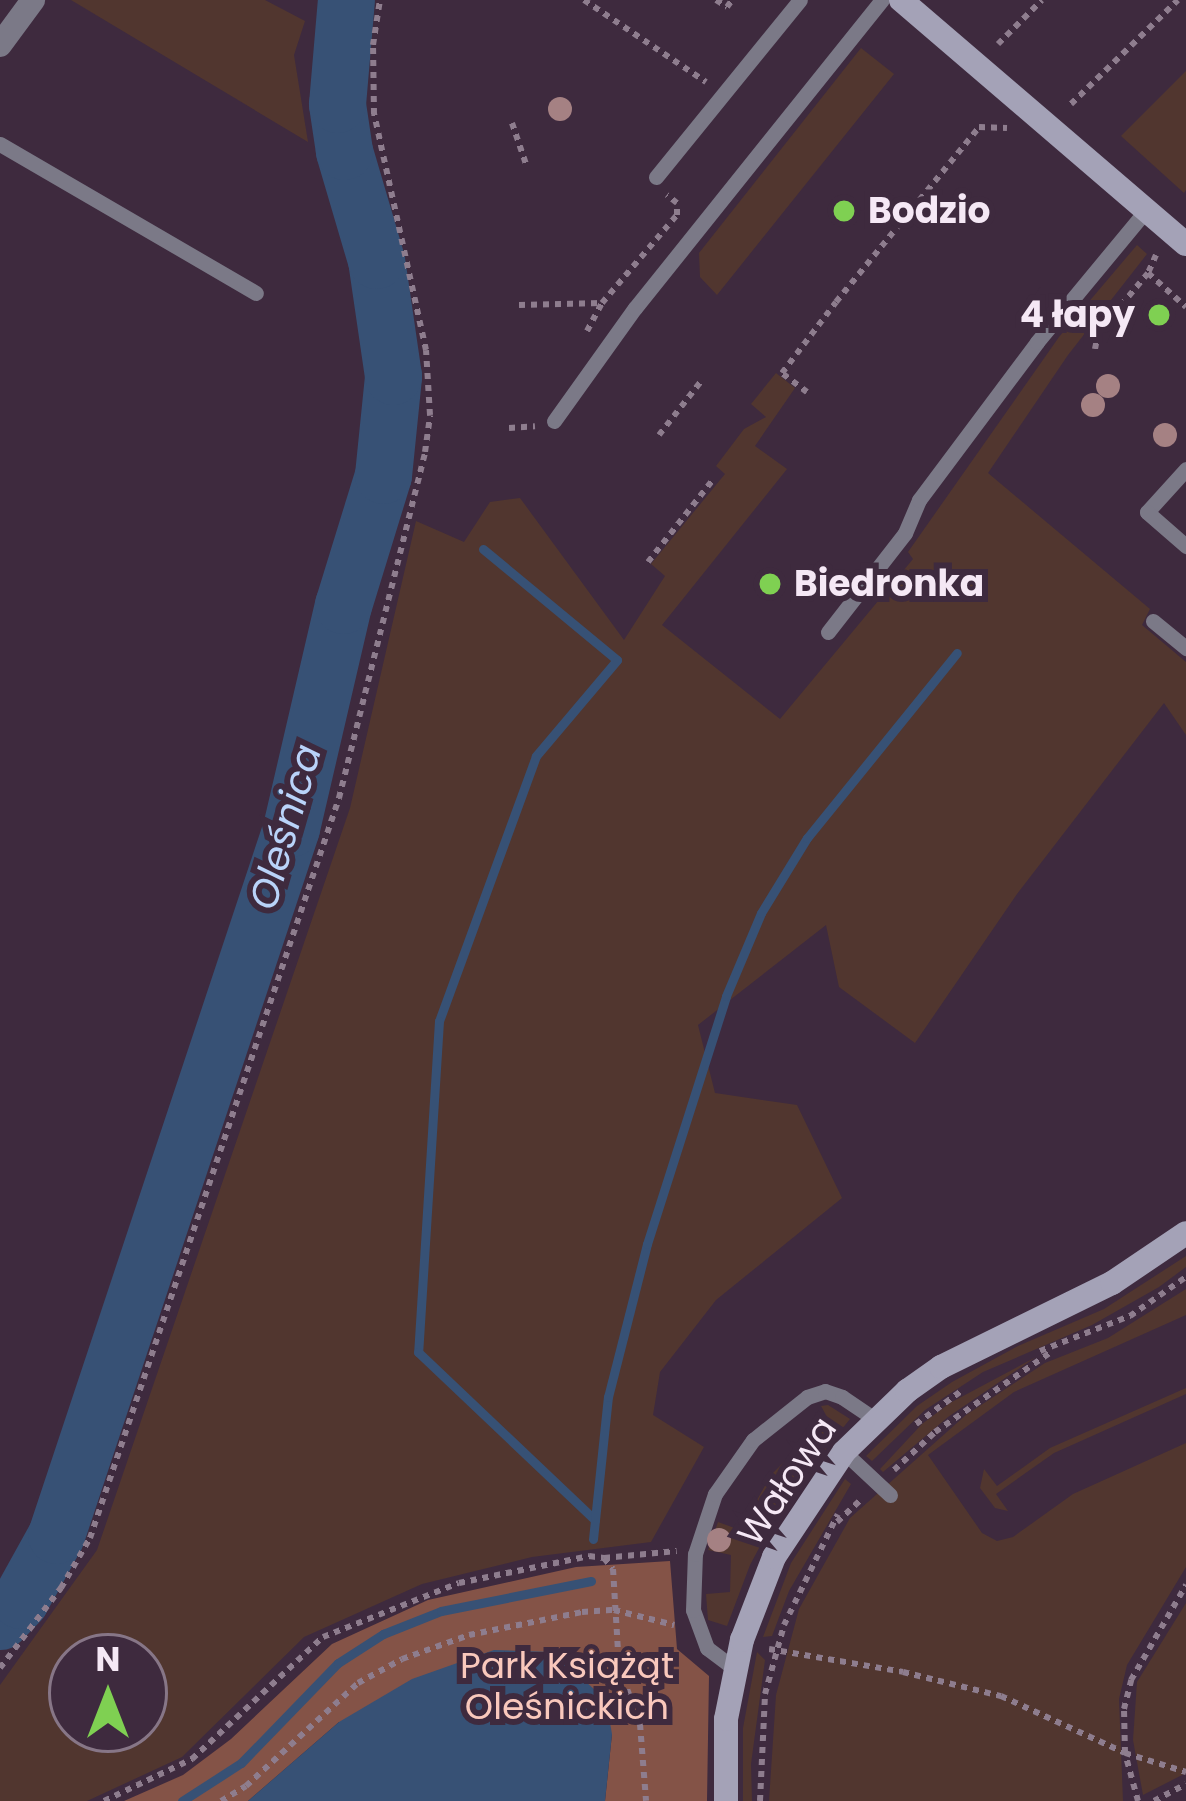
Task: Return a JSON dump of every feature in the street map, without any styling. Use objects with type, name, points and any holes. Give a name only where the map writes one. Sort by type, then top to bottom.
[{"type":"street","points":[[0,45],[33,0]]},
{"type":"street","points":[[901,0],[1186,244]]},
{"type":"street","name":"Wałowa","points":[[726,1801],[726,1719],[742,1640],[774,1557],[844,1452],[875,1419],[941,1367],[1112,1283],[1186,1233]]},
{"type":"lane","points":[[656,176],[800,0]]},
{"type":"lane","points":[[554,422],[635,308],[882,0]]},
{"type":"lane","points":[[0,144],[256,293]]},
{"type":"lane","points":[[828,632],[905,532],[919,500],[1037,342],[1109,248],[1147,209]]},
{"type":"lane","points":[[1186,469],[1147,512],[1186,546]]},
{"type":"lane","points":[[1153,621],[1186,648]]},
{"type":"lane","points":[[734,1669],[719,1662],[699,1631],[694,1610],[695,1554],[715,1494],[753,1440],[779,1415],[825,1391],[875,1419]]},
{"type":"lane","points":[[844,1452],[884,1490]]},
{"type":"path","points":[[0,1668],[61,1588],[90,1538],[333,816],[424,452],[430,415],[426,350],[374,114],[373,45],[380,0]]},
{"type":"path","points":[[716,0],[727,7],[732,0]]},
{"type":"path","points":[[998,44],[1042,0]]},
{"type":"path","points":[[1071,104],[1178,0]]},
{"type":"path","points":[[587,1],[724,94]]},
{"type":"path","points":[[512,123],[527,167]]},
{"type":"path","points":[[807,392],[782,373],[834,301],[979,127],[1012,128]]},
{"type":"path","points":[[1095,349],[1098,333],[1148,273]]},
{"type":"path","points":[[519,305],[602,303]]},
{"type":"path","points":[[658,435],[702,380]]},
{"type":"path","points":[[648,562],[712,481]]},
{"type":"path","points":[[1011,1363],[1130,1316],[1186,1277]]},
{"type":"path","points":[[834,1525],[884,1490],[935,1432],[1058,1347]]},
{"type":"path","points":[[910,1428],[976,1382]]},
{"type":"path","points":[[760,1801],[765,1694],[777,1651],[804,1575],[865,1472]]},
{"type":"path","points":[[104,1801],[193,1759],[323,1637],[459,1583],[532,1564],[666,1551],[695,1554]]},
{"type":"path","points":[[604,1558],[613,1569],[620,1667],[640,1724],[646,1801]]},
{"type":"path","points":[[1138,1801],[1125,1753],[1124,1709],[1131,1680],[1186,1585]]},
{"type":"path","points":[[220,1801],[246,1786],[358,1683],[402,1659],[469,1635],[614,1610],[699,1631]]},
{"type":"path","points":[[742,1640],[1001,1696],[1125,1753],[1186,1772]]},
{"type":"path","points":[[1154,1801],[1186,1784]]},
{"type":"shaded area","points":[[71,0],[265,0],[305,21],[294,55],[308,142]]},
{"type":"shaded area","points":[[861,48],[894,74],[717,295],[700,277],[699,253]]},
{"type":"shaded area","points":[[1186,71],[1186,190],[1184,193],[1121,136]]},
{"type":"shaded area","points":[[1137,245],[1147,254],[1068,355],[988,473],[1150,609],[1142,625],[1186,662],[1186,735],[1164,703],[1017,894],[915,1043],[839,987],[826,925],[698,1025],[715,1093],[797,1105],[842,1198],[716,1300],[660,1372],[653,1415],[704,1447],[651,1542],[532,1557],[422,1584],[304,1637],[182,1757],[87,1801],[0,1801],[0,1685],[97,1550],[350,808],[416,521],[464,542],[490,502],[520,498],[624,640],[665,576],[651,564],[725,474],[716,466],[744,429],[766,417],[751,404],[776,373],[795,388],[755,446],[787,469],[662,625],[780,719],[913,559],[908,552],[1059,337]]},
{"type":"shaded area","points":[[1186,1256],[1186,1267],[1159,1287],[1092,1325],[983,1372],[925,1410],[872,1461],[866,1456],[917,1406],[952,1382],[1018,1346],[1104,1309]]},
{"type":"shaded area","points":[[1186,1289],[1186,1315],[1014,1392],[928,1455],[982,1533],[997,1541],[1013,1537],[1073,1494],[1186,1443],[1186,1567],[1127,1665],[1119,1699],[1123,1801],[769,1801],[776,1695],[799,1609],[850,1518],[966,1415],[1045,1363],[1108,1338]]},
{"type":"shaded area","points":[[1036,1357],[948,1417],[883,1472],[880,1469],[922,1424],[950,1403]]},
{"type":"shaded area","points":[[1186,1388],[1186,1394],[1054,1453],[996,1494],[1008,1511],[995,1508],[980,1488],[984,1469],[997,1486],[1050,1448]]},
{"type":"shaded area","points":[[828,1405],[850,1419],[784,1501],[750,1565],[727,1626],[708,1620],[706,1594],[730,1592],[731,1555],[708,1550],[718,1522],[740,1530],[771,1475],[802,1444],[832,1426],[821,1406]]},
{"type":"shaded area","points":[[845,1479],[851,1484],[789,1591],[772,1636],[763,1637],[791,1563]]},
{"type":"shaded area","points":[[1186,1603],[1186,1773],[1143,1795],[1133,1740],[1137,1682]]},
{"type":"shaded area","points":[[757,1652],[765,1660],[751,1764],[752,1801],[743,1801],[743,1728]]},
{"type":"green space","name":"Park Książąt Oleśnickich","points":[[670,1561],[677,1649],[709,1676],[707,1801],[605,1801],[612,1734],[339,1722],[248,1801],[124,1801],[183,1775],[231,1739],[332,1644],[428,1600],[576,1567]]},
{"type":"water","points":[[494,1650],[553,1652],[606,1700],[612,1734],[605,1801],[248,1801],[339,1722],[412,1679]]},
{"type":"waterway","name":"Oleśnica","points":[[0,1621],[20,1600],[56,1535],[291,828],[343,605],[383,475],[393,376],[376,260],[344,151],[337,104],[346,0]]},
{"type":"waterway","points":[[483,549],[617,660],[536,756],[439,1021],[418,1352],[595,1520]]},
{"type":"waterway","points":[[593,1539],[608,1397],[647,1244],[726,996],[761,913],[807,838],[957,653]]},
{"type":"waterway","points":[[182,1801],[241,1763],[338,1663],[383,1634],[441,1611],[591,1581]]},
{"type":"place","name":"Bodzio","points":[[844,211]]},
{"type":"place","name":"4 łapy","points":[[1159,315]]},
{"type":"place","name":"Biedronka","points":[[770,584]]}]
